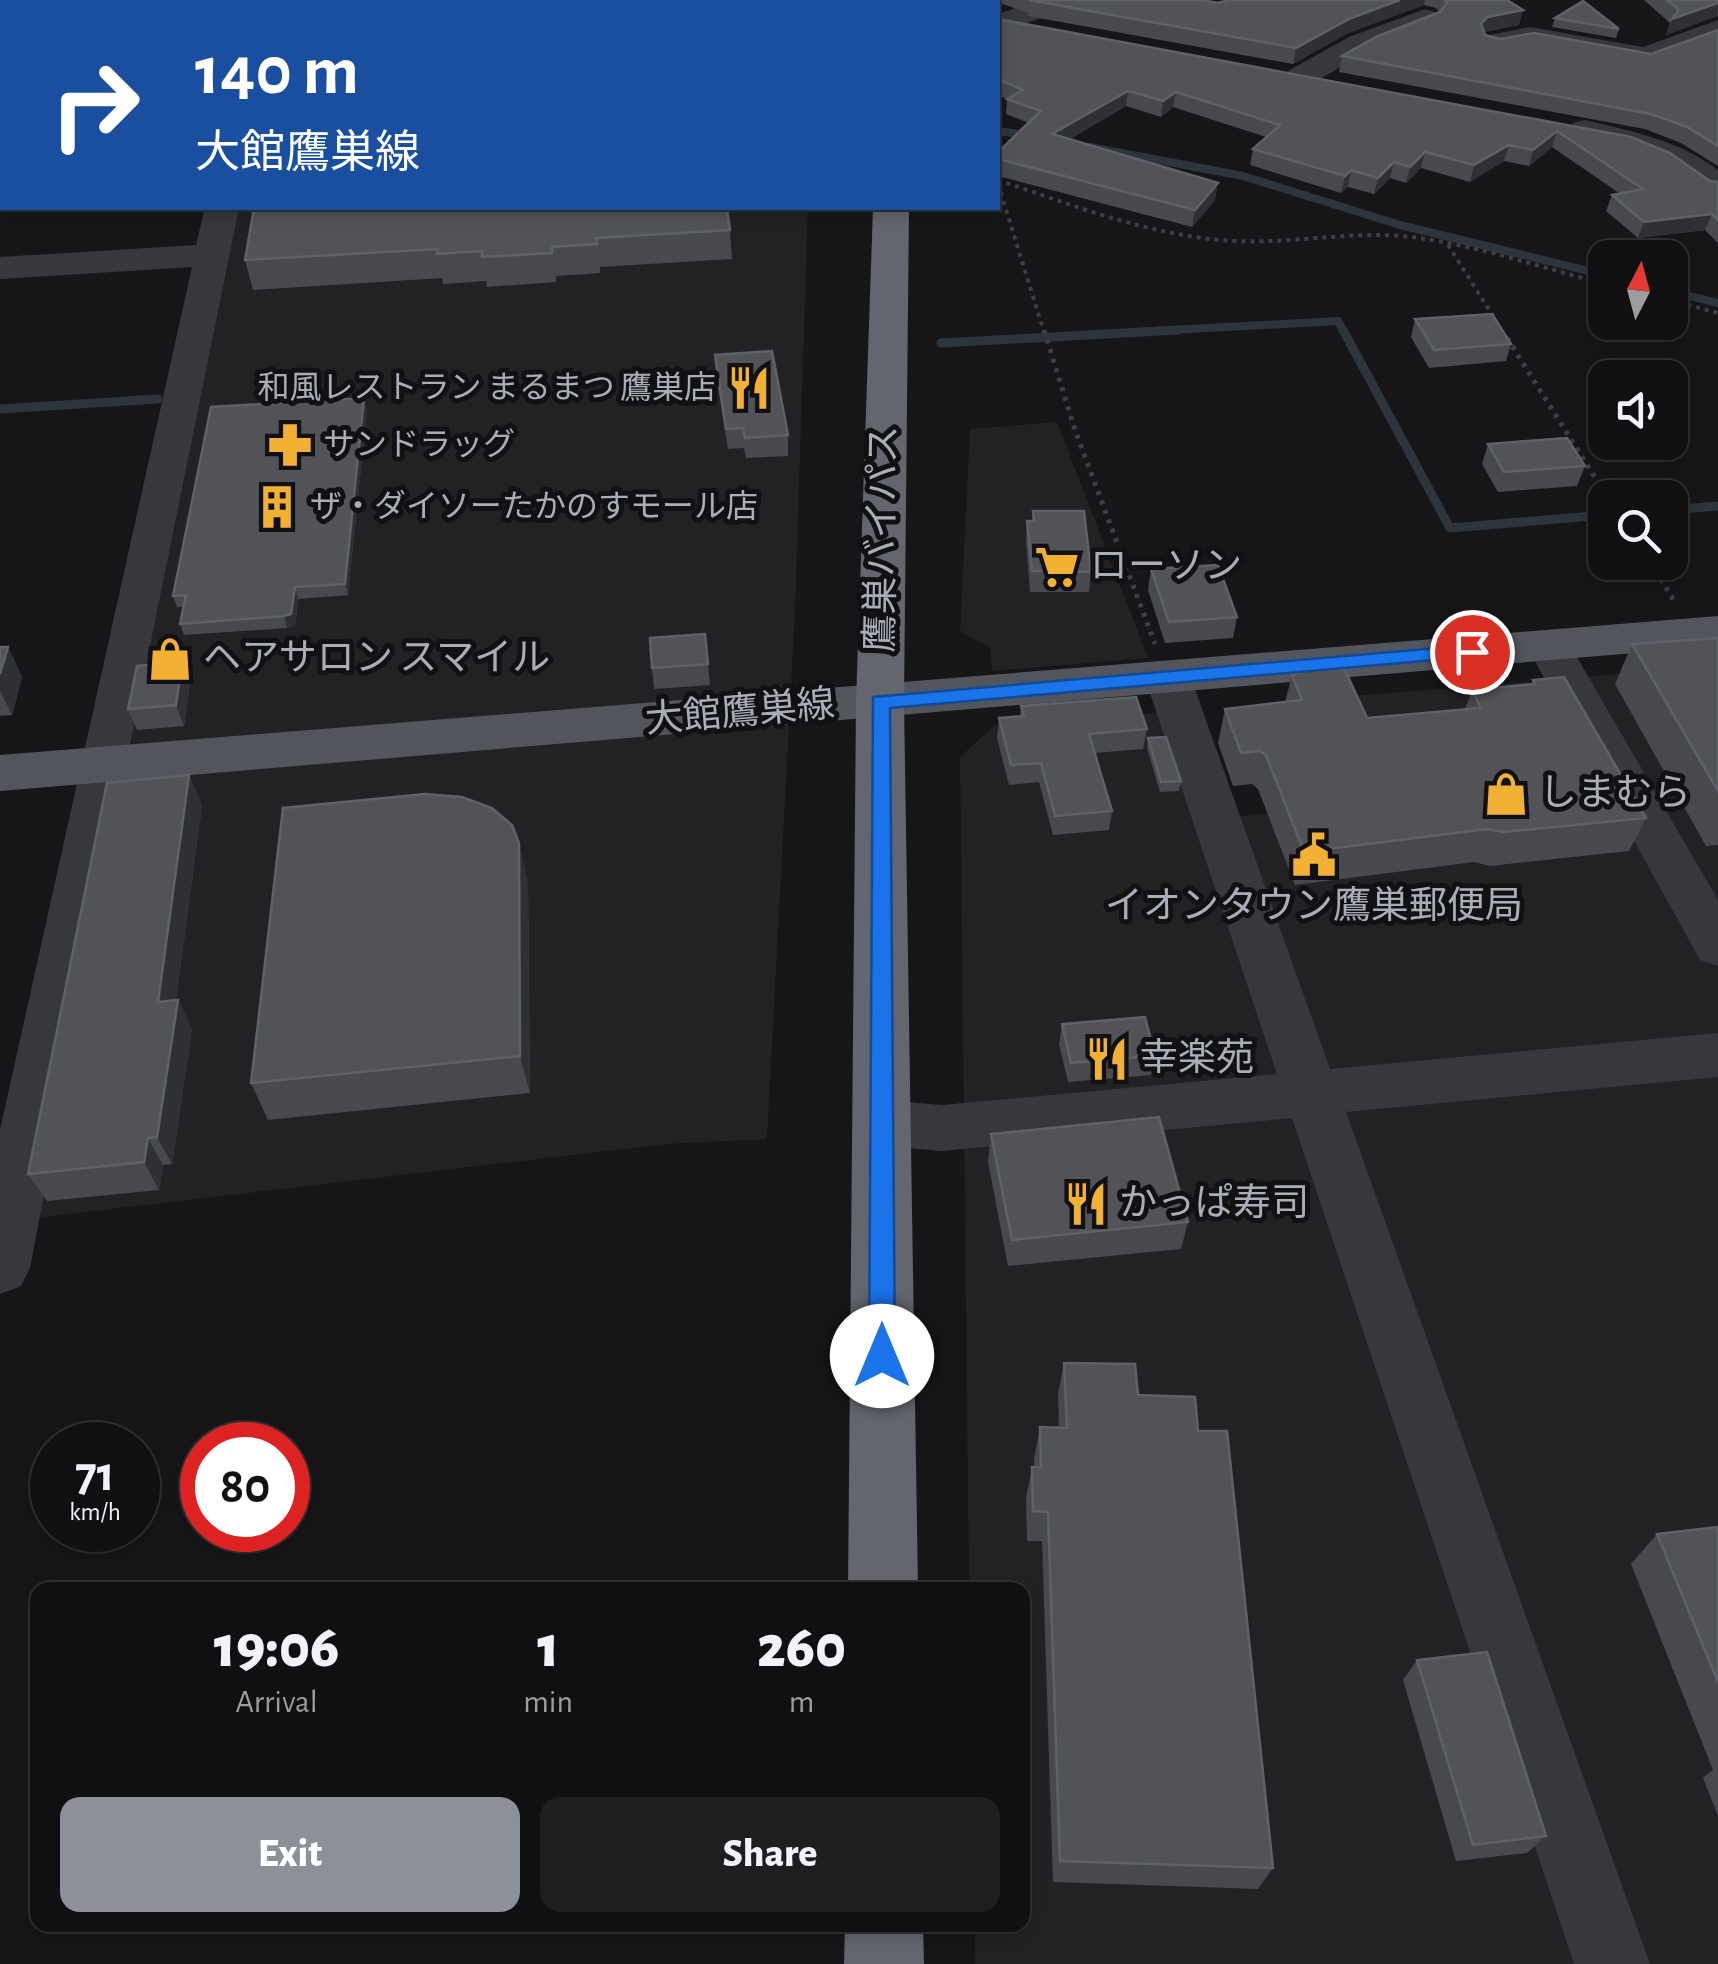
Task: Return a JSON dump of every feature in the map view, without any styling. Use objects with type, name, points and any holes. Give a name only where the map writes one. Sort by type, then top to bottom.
[{"type":"highway","name":"鷹巣バイパス","points":[[883,1582],[880,702],[891,210]]},
{"type":"highway","points":[[884,1932],[884,1964]]},
{"type":"main road","name":"大館鷹巣線","points":[[0,773],[1718,631]]},
{"type":"street","points":[[1005,18],[1068,0]]},
{"type":"street","points":[[1005,18],[1056,34]]},
{"type":"street","points":[[1299,78],[1360,43],[1425,18]]},
{"type":"street","points":[[1496,42],[1530,36],[1646,56],[1718,29]]},
{"type":"street","points":[[1261,72],[1340,86]]},
{"type":"street","points":[[1545,122],[1665,150],[1696,167],[1718,187]]},
{"type":"street","points":[[0,1268],[102,764],[222,210]]},
{"type":"street","points":[[0,268],[212,255]]},
{"type":"street","points":[[1548,645],[1696,866],[1718,946]]},
{"type":"street","points":[[1168,678],[1612,1964]]},
{"type":"street","points":[[881,1122],[942,1128],[1718,1056]]},
{"type":"path","points":[[1000,183],[1204,239],[1239,242],[1384,234],[1447,244],[1588,280]]},
{"type":"path","points":[[1000,188],[1088,464],[1168,678]]},
{"type":"path","points":[[1447,244],[1597,480]]},
{"type":"path","points":[[1688,305],[1718,313]]},
{"type":"shaded area","points":[[222,210],[808,210],[795,611],[767,1139],[667,1144],[9,1221]]},
{"type":"shaded area","points":[[1057,422],[1148,658],[992,671],[990,648],[960,631],[970,429]]},
{"type":"shaded area","points":[[1718,666],[1718,1964],[975,1964],[975,1932],[1030,1932],[1030,1582],[969,1582],[960,757],[994,726],[1192,710],[1232,817],[1386,803],[1341,697]]},
{"type":"building","points":[[1029,0],[1400,0],[1351,18],[1296,48]]},
{"type":"building","points":[[1445,0],[1507,0],[1523,10],[1487,17],[1481,24],[1485,35],[1500,39],[1534,33],[1651,54],[1718,30],[1718,146],[1687,127],[1651,114],[1342,56],[1376,37],[1440,12]]},
{"type":"building","points":[[1667,0],[1718,3],[1672,19],[1679,10]]},
{"type":"building","points":[[1583,1],[1619,29],[1555,18]]},
{"type":"building","points":[[1000,19],[1631,137],[1670,153],[1710,181],[1718,182],[1718,220],[1712,214],[1644,222],[1612,195],[1643,189],[1557,131],[1533,150],[1509,145],[1474,165],[1425,152],[1410,167],[1394,162],[1378,178],[1351,170],[1345,176],[1253,149],[1280,125],[1176,92],[1163,101],[1128,91],[1052,134],[1218,183],[1195,210],[1000,160],[1000,150],[1041,111],[1007,99],[1023,90],[1000,80]]},
{"type":"building","points":[[254,210],[727,210],[730,230],[596,238],[597,244],[552,247],[552,253],[482,257],[482,251],[437,254],[438,249],[245,260]]},
{"type":"building","points":[[1492,314],[1511,344],[1434,350],[1415,319]]},
{"type":"building","points":[[772,351],[788,435],[745,438],[743,428],[726,429],[715,355]]},
{"type":"building","name":"ザ・ダイソーたかのすモール店","points":[[364,398],[345,584],[295,587],[291,614],[284,616],[180,624],[186,595],[173,596],[211,407]]},
{"type":"building","points":[[1567,438],[1585,466],[1504,472],[1488,444]]},
{"type":"building","name":"ローソン","points":[[1033,511],[1084,511],[1091,572],[1032,571],[1027,521],[1034,521]]},
{"type":"building","points":[[1218,565],[1237,617],[1169,622],[1151,569]]},
{"type":"building","points":[[705,634],[708,664],[652,668],[650,638]]},
{"type":"building","points":[[1718,638],[1718,791],[1632,644]]},
{"type":"building","points":[[0,647],[8,647],[0,674]]},
{"type":"building","points":[[182,662],[176,705],[128,709],[137,666]]},
{"type":"building","points":[[1344,668],[1367,718],[1481,708],[1472,690],[1564,677],[1646,818],[1503,832],[1487,829],[1304,852],[1266,755],[1260,751],[1241,753],[1225,709],[1302,700],[1292,675]]},
{"type":"building","points":[[1136,697],[1147,729],[1089,734],[1112,811],[1055,816],[1041,763],[1011,765],[999,718],[1024,716],[1021,706]]},
{"type":"building","points":[[1166,737],[1181,781],[1161,782],[1148,738]]},
{"type":"building","points":[[189,775],[158,1002],[178,1000],[157,1137],[148,1138],[144,1162],[28,1174],[107,783]]},
{"type":"building","points":[[425,794],[462,797],[492,808],[512,825],[519,843],[520,1056],[251,1083],[283,808]]},
{"type":"building","points":[[1145,1017],[1155,1056],[1071,1063],[1062,1024]]},
{"type":"building","points":[[1159,1117],[1188,1222],[1012,1240],[991,1134]]},
{"type":"building","points":[[1064,1363],[1135,1364],[1138,1395],[1195,1397],[1198,1431],[1227,1431],[1273,1868],[1060,1861],[1048,1512],[1033,1511],[1032,1467],[1041,1467],[1040,1427],[1067,1428]]},
{"type":"building","points":[[1718,1527],[1718,1682],[1657,1534]]},
{"type":"building","points":[[1487,1652],[1546,1836],[1473,1845],[1417,1660]]},
{"type":"waterway","points":[[1000,131],[1033,136]]},
{"type":"waterway","points":[[1090,147],[1243,176],[1400,225],[1588,271]]},
{"type":"waterway","points":[[1688,296],[1718,303]]},
{"type":"waterway","points":[[1134,332],[1338,321],[1344,332]]},
{"type":"waterway","points":[[941,343],[1179,330]]},
{"type":"waterway","points":[[1343,330],[1450,528],[1588,516]]},
{"type":"waterway","points":[[0,409],[158,399]]},
{"type":"waterway","points":[[1688,508],[1718,506]]},
{"type":"place","name":"和風レストラン まるまつ 鷹巣店","points":[[749,388]]},
{"type":"place","name":"サンドラッグ","points":[[290,445]]},
{"type":"place","name":"ザ・ダイソーたかのすモール店","points":[[277,507]]},
{"type":"place","name":"ローソン","points":[[1057,567]]},
{"type":"place","name":"ヘアサロン スマイル","points":[[170,659]]},
{"type":"place","name":"しまむら","points":[[1506,794]]},
{"type":"place","name":"イオンタウン鷹巣郵便局","points":[[1314,855]]},
{"type":"place","name":"幸楽苑","points":[[1107,1059]]},
{"type":"place","name":"かっぱ寿司","points":[[1086,1204]]},
{"type":"route","points":[[882,1356],[880,702],[1472,652]]}]
